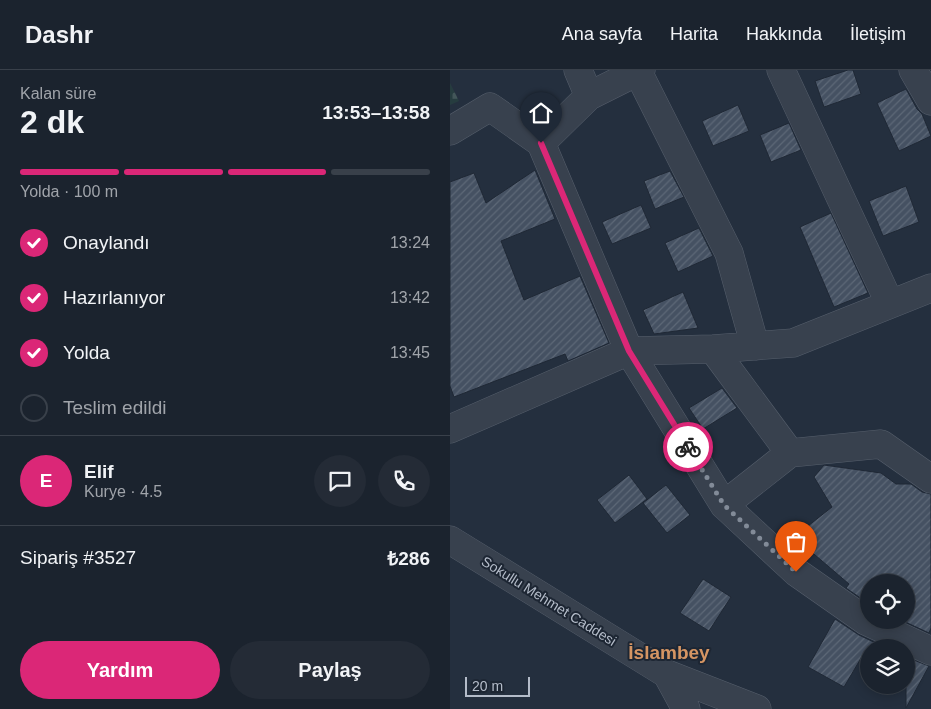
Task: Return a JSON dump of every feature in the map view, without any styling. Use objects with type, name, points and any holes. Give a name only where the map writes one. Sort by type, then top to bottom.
[{"type":"street","points":[[578,70],[589,96]]},
{"type":"street","points":[[781,70],[890,304]]},
{"type":"street","points":[[913,70],[931,101]]},
{"type":"street","points":[[541,143],[589,96],[640,71],[729,253],[754,346]]},
{"type":"street","points":[[450,131],[490,107],[541,143],[629,351],[724,505],[796,572],[866,622],[931,651]]},
{"type":"street","points":[[450,428],[629,351],[714,350],[793,343],[931,288]]},
{"type":"street","points":[[714,350],[790,453]]},
{"type":"street","points":[[724,505],[790,453],[881,444],[931,479]]},
{"type":"street","name":"Sokullu Mehmet Caddesi","points":[[450,540],[667,674],[757,709]]},
{"type":"street","points":[[667,674],[686,709]]},
{"type":"green space","points":[[450,83],[459,101],[450,105]]},
{"type":"building","points":[[853,70],[861,94],[824,107],[815,81]]},
{"type":"building","points":[[906,89],[917,109],[922,114],[931,136],[899,151],[877,103]]},
{"type":"building","points":[[738,105],[749,131],[713,146],[702,121]]},
{"type":"building","points":[[789,123],[801,150],[771,162],[760,135]]},
{"type":"building","points":[[535,170],[555,219],[501,241],[524,300],[580,276],[609,343],[568,361],[565,354],[454,397],[450,386],[450,182],[474,173],[486,203]]},
{"type":"building","points":[[670,171],[684,197],[655,209],[644,181]]},
{"type":"building","points":[[906,186],[919,222],[883,236],[869,201]]},
{"type":"building","points":[[641,205],[651,228],[612,244],[602,222]]},
{"type":"building","points":[[831,213],[868,293],[834,307],[800,227]]},
{"type":"building","points":[[699,228],[713,256],[678,272],[665,243]]},
{"type":"building","points":[[683,292],[698,328],[654,334],[643,310]]},
{"type":"building","points":[[722,388],[737,408],[703,429],[689,408]]},
{"type":"building","points":[[824,465],[881,473],[896,484],[911,484],[922,492],[931,494],[931,628],[929,633],[915,626],[915,574],[860,574],[860,598],[846,588],[849,584],[794,537],[832,507],[814,477]]},
{"type":"building","points":[[629,475],[647,499],[615,523],[597,500]]},
{"type":"building","points":[[666,485],[690,515],[667,533],[643,503]]},
{"type":"building","points":[[703,579],[731,597],[709,631],[680,613]]},
{"type":"building","points":[[835,619],[867,639],[860,639],[860,660],[844,687],[808,667]]},
{"type":"building","points":[[915,661],[929,666],[915,692]]},
{"type":"building","points":[[906,694],[914,694],[906,708]]},
{"type":"way so far","points":[[688,447],[724,505],[796,572]]},
{"type":"district","name":"İslambey","points":[[669,652]]},
{"type":"route","points":[[541,143],[629,351],[688,447]]}]
